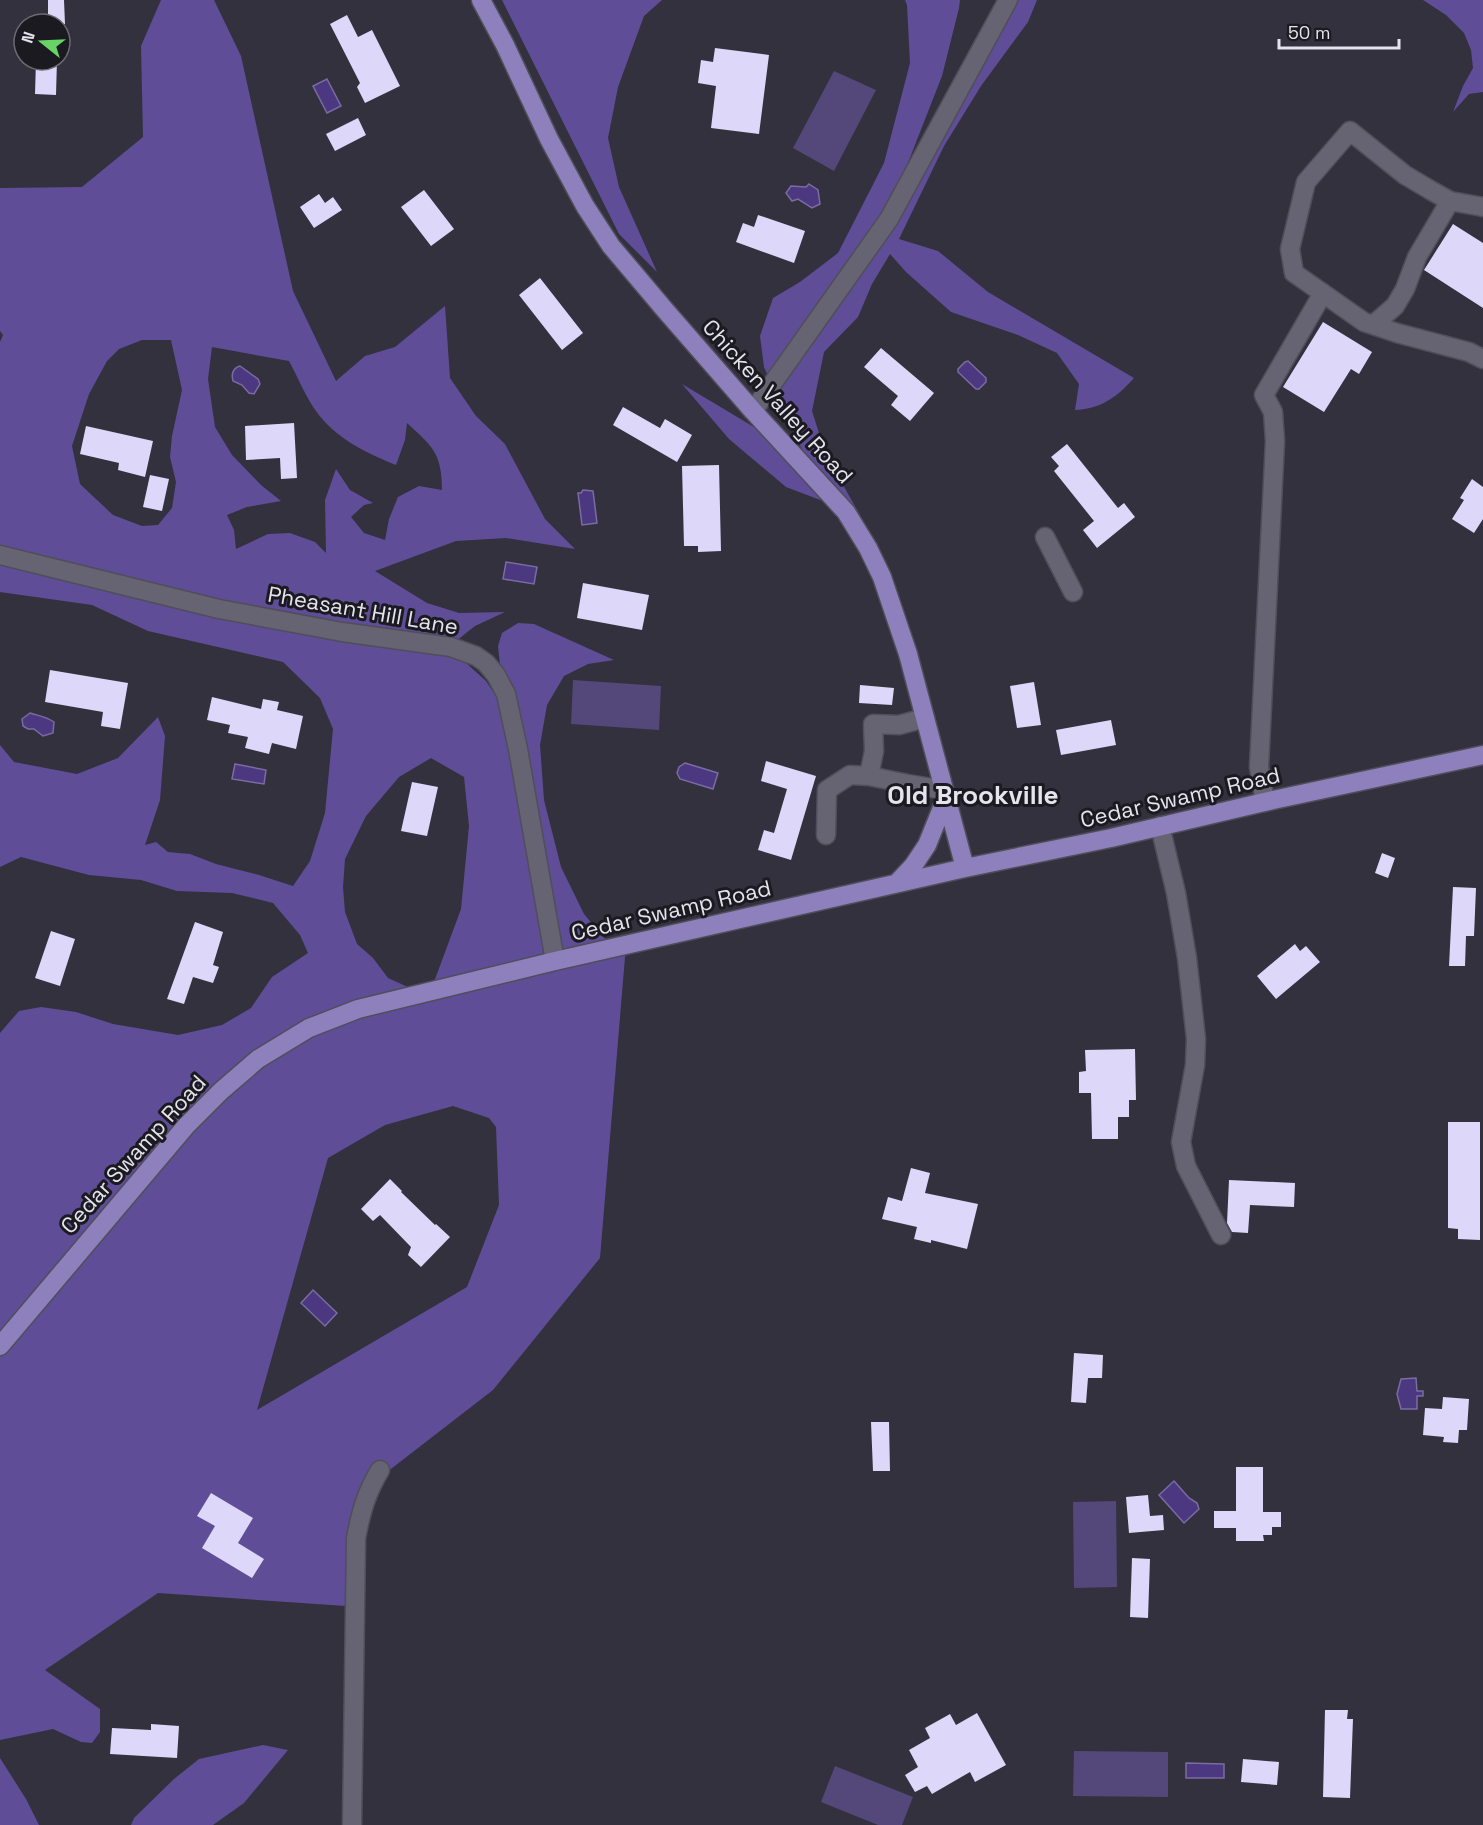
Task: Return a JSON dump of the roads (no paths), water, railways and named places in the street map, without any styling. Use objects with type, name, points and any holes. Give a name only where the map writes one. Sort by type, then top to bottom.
[{"type":"main road","name":"Chicken Valley Road","points":[[481,0],[585,207],[619,255],[665,310],[753,411],[846,512],[868,548],[882,577],[904,643],[965,868]]},
{"type":"main road","name":"Cedar Swamp Road","points":[[0,1346],[186,1125],[221,1090],[258,1059],[309,1028],[358,1009],[555,961],[897,883],[1483,755]]},
{"type":"main road","points":[[897,883],[924,851],[945,794]]},
{"type":"street","points":[[753,411],[888,219],[1008,0]]},
{"type":"street","points":[[1483,207],[1450,201],[1405,175],[1350,131],[1306,182],[1290,249],[1294,273],[1364,322],[1469,352],[1483,359]]},
{"type":"street","points":[[1373,325],[1395,306],[1405,289],[1418,257],[1450,201]]},
{"type":"street","points":[[1265,802],[1259,767],[1275,441],[1273,412],[1264,395],[1323,294]]},
{"type":"street","points":[[1045,537],[1072,592]]},
{"type":"street","name":"Pheasant Hill Lane","points":[[0,555],[219,609],[342,632],[451,647],[476,656],[486,663],[496,675],[506,694],[518,749],[555,961]]},
{"type":"street","points":[[869,776],[874,751],[873,724],[899,725],[925,718]]},
{"type":"street","points":[[826,835],[828,790],[850,775],[869,776],[945,794]]},
{"type":"street","points":[[1160,826],[1176,893],[1187,958],[1196,1039],[1196,1065],[1181,1143],[1186,1166],[1221,1235]]},
{"type":"street","points":[[352,1825],[356,1538],[368,1489],[380,1470]]},
{"type":"district","name":"Old Brookville","points":[[973,795]]}]
